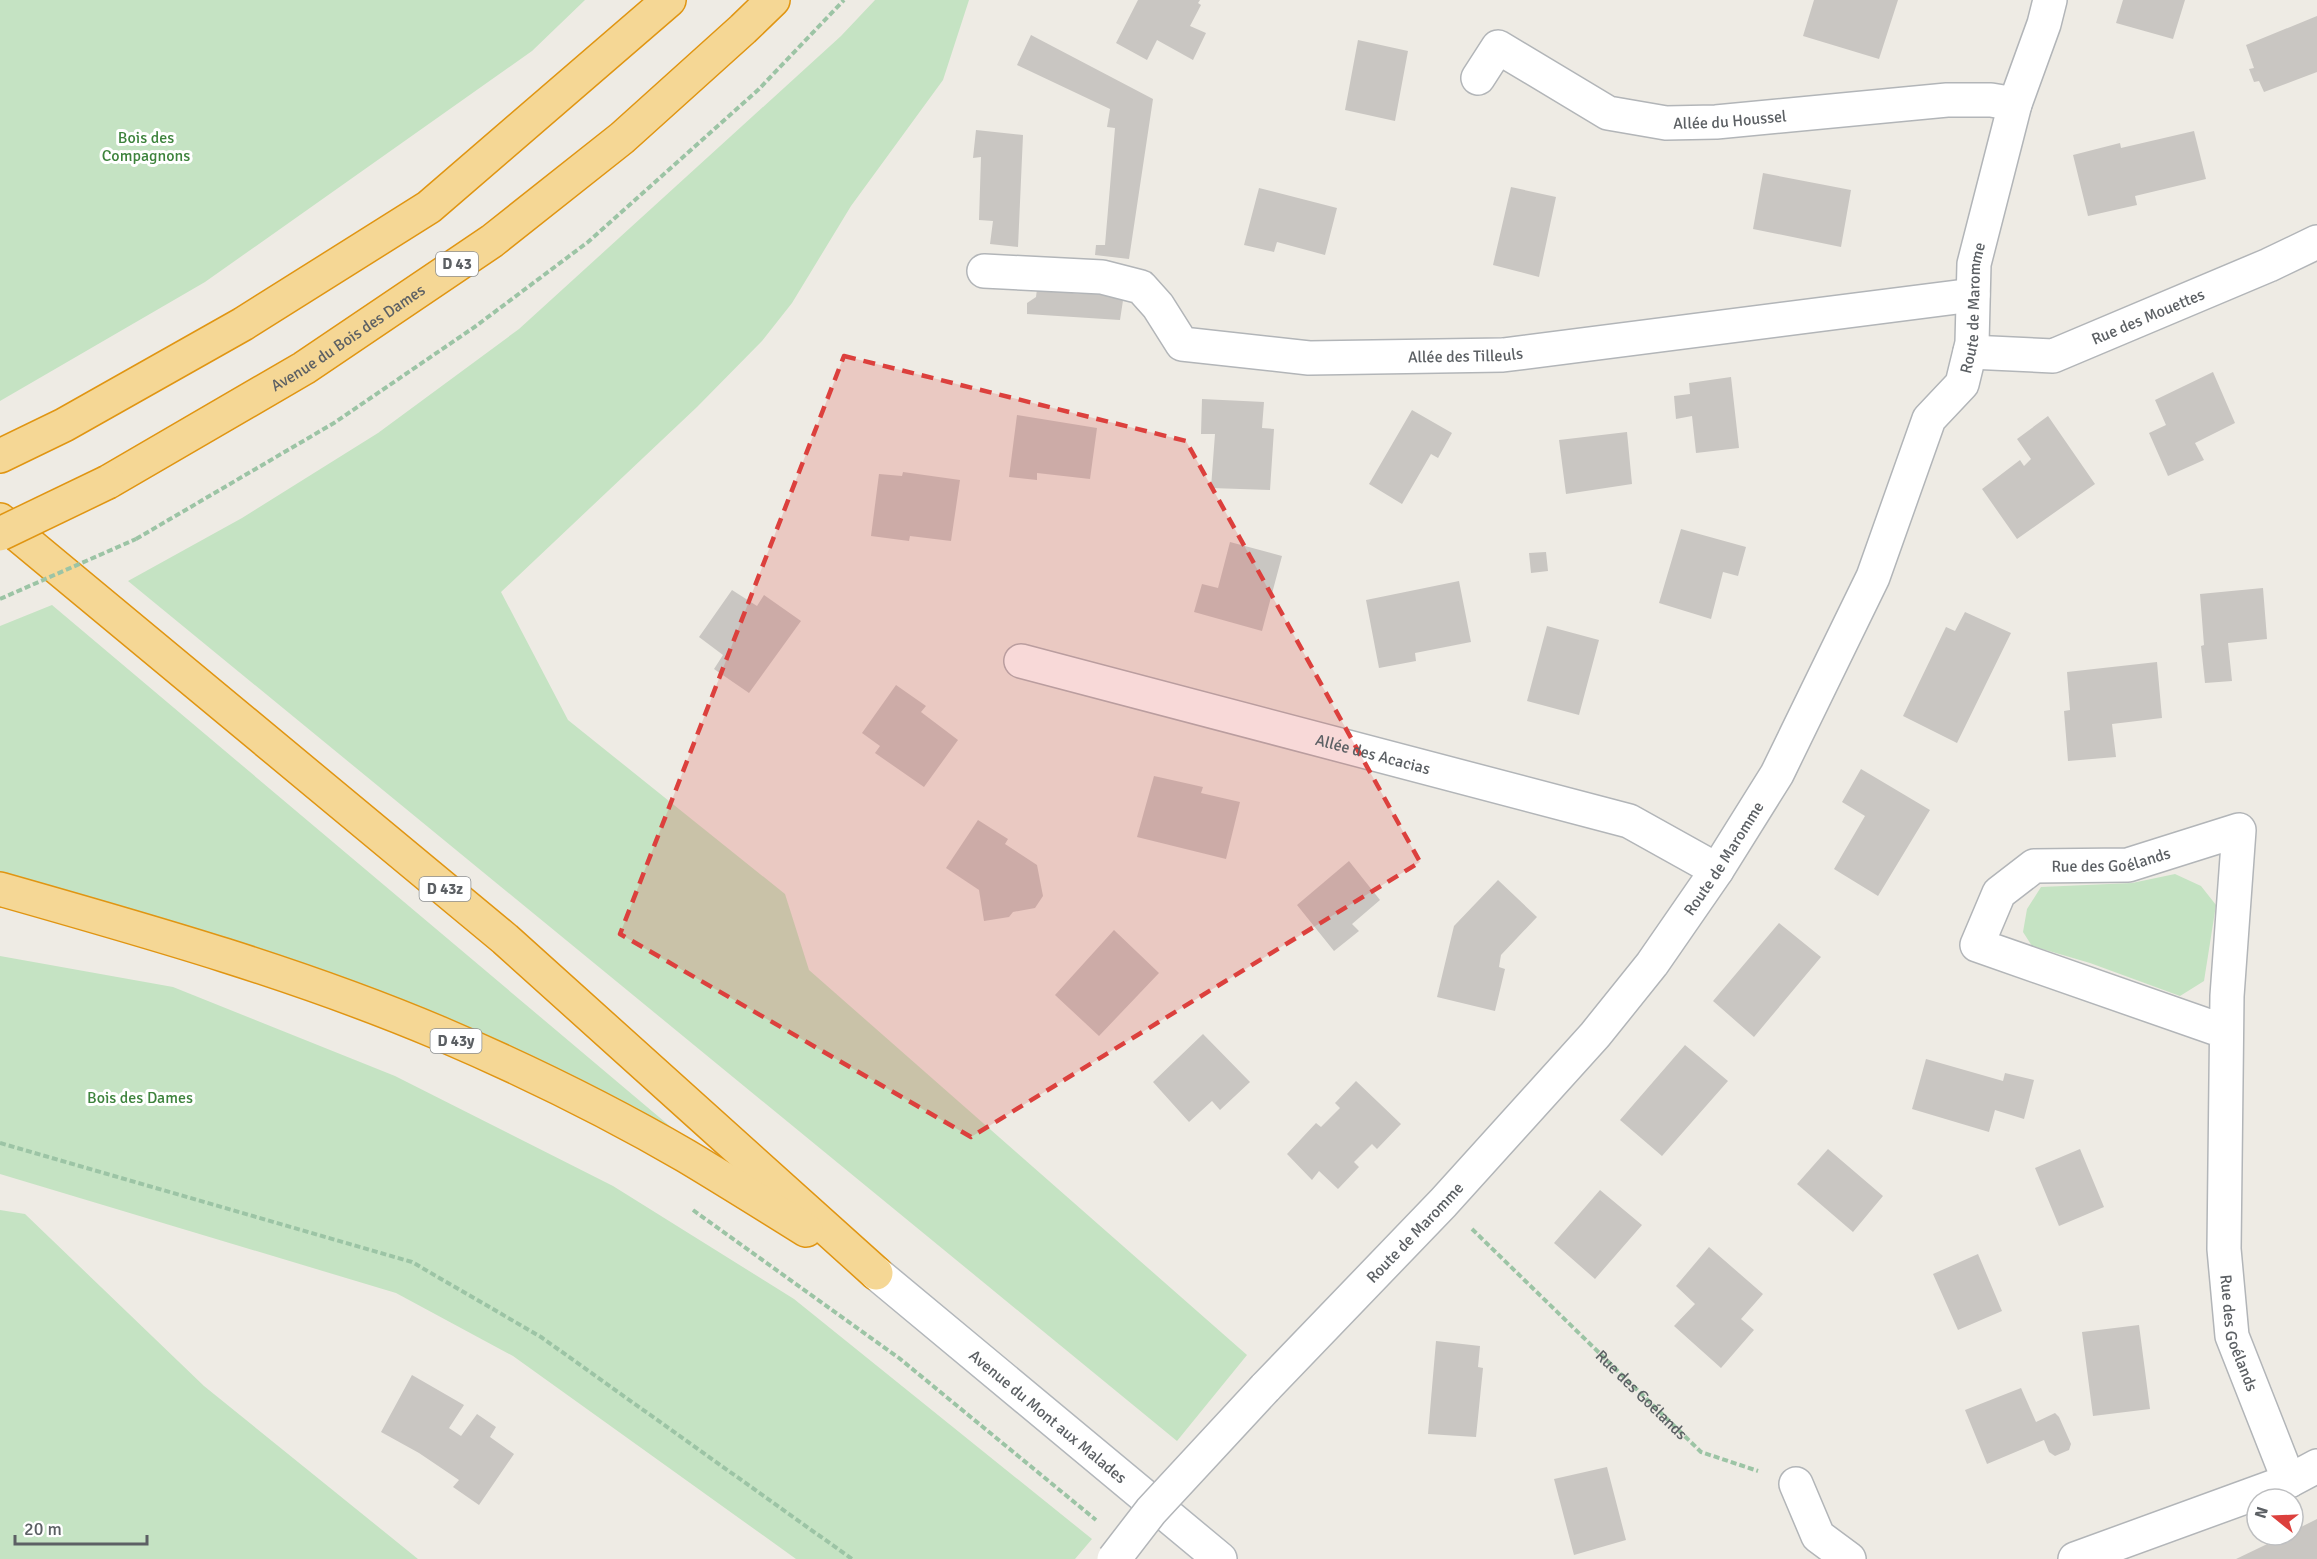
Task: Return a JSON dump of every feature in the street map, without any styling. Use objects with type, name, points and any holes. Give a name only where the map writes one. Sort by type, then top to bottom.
[{"type":"highway","points":[[0,456],[63,425],[243,324],[429,207],[669,0]]},
{"type":"highway","name":"Avenue du Bois des Dames","points":[[0,534],[108,482],[304,368],[492,241],[622,138],[744,29],[773,0]]},
{"type":"highway","name":"D 43z","points":[[0,520],[505,939],[876,1273]]},
{"type":"highway","name":"D 43y","points":[[0,889],[130,926],[315,985],[439,1033],[578,1097],[665,1145],[876,1273]]},
{"type":"street","name":"Route de Maromme","points":[[1114,1559],[1151,1511],[1265,1388],[1443,1203],[1594,1035],[1652,964],[1717,870],[1777,774],[1873,578],[1929,419],[1962,384],[1970,352],[1974,264],[2015,104],[2044,24],[2050,0]]},
{"type":"street","name":"Allée du Houssel","points":[[1478,78],[1498,48],[1608,113],[1666,123],[1716,122],[1947,100],[1991,100],[2015,104]]},
{"type":"street","name":"Rue des Mouettes","points":[[1970,352],[2053,356],[2269,265],[2317,242]]},
{"type":"street","name":"Allée des Tilleuls","points":[[984,271],[1102,277],[1141,287],[1158,306],[1182,344],[1309,358],[1503,355],[1973,295]]},
{"type":"street","name":"Allée des Acacias","points":[[1021,661],[1629,821],[1717,870]]},
{"type":"street","name":"Rue des Goélands","points":[[2075,1559],[2303,1473],[2232,1336],[2224,1249],[2226,1032],[2239,830],[2128,865],[2034,866],[1999,893],[1977,945],[2226,1032]]},
{"type":"street","name":"Avenue du Mont aux Malades","points":[[876,1273],[1220,1559]]},
{"type":"street","points":[[1796,1484],[1818,1536],[1849,1559]]},
{"type":"path","points":[[0,599],[136,539],[334,423],[476,326],[588,242],[759,89],[844,0]]},
{"type":"path","points":[[0,1143],[412,1263],[541,1337],[852,1559]]},
{"type":"path","name":"Rue des Goélands","points":[[1443,1203],[1701,1452],[1796,1484]]},
{"type":"path","points":[[685,1205],[899,1358],[1101,1524]]},
{"type":"highlighted area","points":[[844,356],[1186,441],[1420,862],[971,1137],[620,934]]},
{"type":"green space","name":"Bois des Compagnons","points":[[0,0],[585,0],[532,51],[205,282],[0,401]]},
{"type":"green space","points":[[875,0],[969,0],[943,80],[851,206],[792,303],[762,341],[697,407],[501,592],[568,720],[785,894],[809,970],[1247,1355],[1177,1441],[128,581],[242,518],[378,433],[519,329],[841,36]]},
{"type":"green space","points":[[52,605],[672,1128],[660,1141],[317,969],[163,918],[0,881],[0,626]]},
{"type":"green space","points":[[2175,874],[2201,886],[2216,905],[2204,981],[2180,996],[2090,963],[2032,946],[2023,932],[2027,909],[2041,887],[2132,883]]},
{"type":"green space","name":"Bois des Dames","points":[[0,956],[173,987],[395,1076],[613,1186],[794,1299],[1092,1539],[1075,1559],[796,1559],[513,1356],[396,1293],[0,1174]]},
{"type":"green space","points":[[0,1210],[25,1214],[204,1386],[418,1559],[0,1559]]},
{"type":"building","points":[[1138,0],[1200,0],[1198,3],[1201,5],[1190,26],[1206,33],[1193,60],[1157,40],[1147,60],[1116,43]]},
{"type":"building","points":[[1814,0],[1898,0],[1879,59],[1803,36]]},
{"type":"building","points":[[2123,0],[2185,0],[2173,39],[2116,23]]},
{"type":"building","points":[[2317,16],[2317,72],[2264,92],[2259,81],[2254,82],[2249,69],[2254,68],[2246,45]]},
{"type":"building","points":[[1031,35],[1153,99],[1129,259],[1095,255],[1096,245],[1105,245],[1115,128],[1107,127],[1110,109],[1017,65]]},
{"type":"building","points":[[1358,40],[1408,51],[1395,121],[1345,110]]},
{"type":"building","points":[[976,130],[1023,135],[1018,247],[990,244],[993,221],[979,220],[981,157],[973,158]]},
{"type":"building","points":[[2194,131],[2206,179],[2135,196],[2137,205],[2088,216],[2073,155],[2120,143],[2121,148]]},
{"type":"building","points":[[1763,173],[1851,190],[1841,247],[1753,229]]},
{"type":"building","points":[[1511,187],[1556,197],[1539,277],[1493,265]]},
{"type":"building","points":[[1259,188],[1337,208],[1325,255],[1277,242],[1274,252],[1244,245]]},
{"type":"building","points":[[1037,289],[1081,294],[1124,294],[1120,320],[1027,314],[1027,303],[1036,297]]},
{"type":"building","points":[[2213,372],[2235,423],[2195,443],[2204,460],[2168,476],[2149,433],[2166,425],[2155,400]]},
{"type":"building","points":[[1731,377],[1739,448],[1696,453],[1692,416],[1676,419],[1674,396],[1690,394],[1689,383]]},
{"type":"building","points":[[1202,399],[1264,402],[1262,428],[1274,429],[1270,490],[1211,488],[1215,434],[1201,434]]},
{"type":"building","points":[[1412,410],[1452,433],[1438,458],[1431,454],[1402,504],[1369,484]]},
{"type":"building","points":[[1017,415],[1097,428],[1090,479],[1037,473],[1037,480],[1009,477]]},
{"type":"building","points":[[2048,416],[2095,484],[2017,539],[1982,489],[2020,460],[2024,466],[2031,459],[2017,439]]},
{"type":"building","points":[[1627,432],[1632,484],[1566,494],[1559,440]]},
{"type":"building","points":[[903,472],[960,480],[951,541],[910,536],[909,541],[871,536],[879,474],[902,476]]},
{"type":"building","points":[[1681,529],[1746,547],[1738,576],[1723,572],[1711,619],[1659,603]]},
{"type":"building","points":[[1230,542],[1282,556],[1262,631],[1194,612],[1202,584],[1218,588]]},
{"type":"building","points":[[1546,552],[1548,571],[1531,573],[1529,553]]},
{"type":"building","points":[[1459,581],[1471,642],[1415,653],[1416,661],[1379,668],[1366,600]]},
{"type":"building","points":[[2263,588],[2267,639],[2228,643],[2232,681],[2205,683],[2201,646],[2204,645],[2200,594]]},
{"type":"building","points":[[732,590],[757,606],[764,595],[801,621],[749,693],[714,669],[723,655],[699,637]]},
{"type":"building","points":[[1965,612],[2011,633],[1957,743],[1903,716],[1946,627],[1955,631]]},
{"type":"building","points":[[1547,626],[1599,640],[1579,715],[1527,701]]},
{"type":"building","points":[[2157,662],[2162,718],[2112,724],[2116,757],[2068,761],[2064,711],[2070,710],[2067,672]]},
{"type":"building","points":[[896,685],[926,706],[921,712],[958,740],[924,787],[875,753],[880,746],[862,733]]},
{"type":"building","points":[[1861,769],[1930,810],[1878,896],[1834,869],[1865,816],[1842,802]]},
{"type":"building","points":[[1154,776],[1203,787],[1201,793],[1240,802],[1226,859],[1137,837]]},
{"type":"building","points":[[978,820],[1008,839],[1005,844],[1037,865],[1043,896],[1035,908],[1013,912],[1009,917],[984,921],[979,890],[946,868]]},
{"type":"building","points":[[1349,861],[1380,900],[1352,924],[1359,931],[1334,951],[1297,905]]},
{"type":"building","points":[[1498,880],[1537,917],[1501,955],[1499,967],[1505,969],[1495,1011],[1437,997],[1454,926]]},
{"type":"building","points":[[1779,923],[1821,957],[1754,1037],[1713,1001]]},
{"type":"building","points":[[1114,930],[1159,973],[1099,1036],[1055,995]]},
{"type":"building","points":[[1203,1034],[1250,1082],[1220,1110],[1212,1101],[1189,1122],[1153,1082]]},
{"type":"building","points":[[1685,1045],[1728,1081],[1662,1156],[1620,1120]]},
{"type":"building","points":[[1926,1059],[2003,1081],[2005,1073],[2034,1080],[2024,1119],[1995,1110],[1989,1132],[1912,1109]]},
{"type":"building","points":[[1356,1081],[1401,1124],[1377,1149],[1372,1144],[1354,1162],[1359,1167],[1338,1189],[1319,1171],[1312,1180],[1287,1154],[1316,1123],[1321,1127],[1340,1108],[1335,1103]]},
{"type":"building","points":[[1828,1149],[1883,1196],[1853,1232],[1797,1184]]},
{"type":"building","points":[[2080,1149],[2104,1207],[2059,1226],[2035,1168]]},
{"type":"building","points":[[1600,1190],[1642,1225],[1595,1279],[1554,1243]]},
{"type":"building","points":[[1709,1247],[1763,1294],[1741,1319],[1754,1330],[1721,1368],[1674,1326],[1695,1304],[1676,1286]]},
{"type":"building","points":[[1978,1254],[2002,1311],[1958,1330],[1933,1274]]},
{"type":"building","points":[[2139,1325],[2150,1409],[2093,1416],[2082,1332]]},
{"type":"building","points":[[1436,1341],[1480,1346],[1478,1367],[1483,1368],[1476,1437],[1428,1434]]},
{"type":"building","points":[[412,1375],[464,1405],[449,1428],[461,1436],[477,1414],[496,1427],[490,1437],[514,1454],[479,1505],[453,1487],[459,1480],[419,1453],[381,1432]]},
{"type":"building","points":[[2021,1388],[2036,1422],[2055,1413],[2059,1417],[2071,1444],[2069,1450],[2055,1456],[2049,1452],[2044,1440],[1987,1464],[1965,1410]]},
{"type":"building","points":[[1607,1467],[1626,1540],[1574,1555],[1554,1479]]},
{"type":"building","points":[[2317,1519],[2317,1559],[2236,1559],[2261,1547],[2305,1547],[2305,1525]]}]
